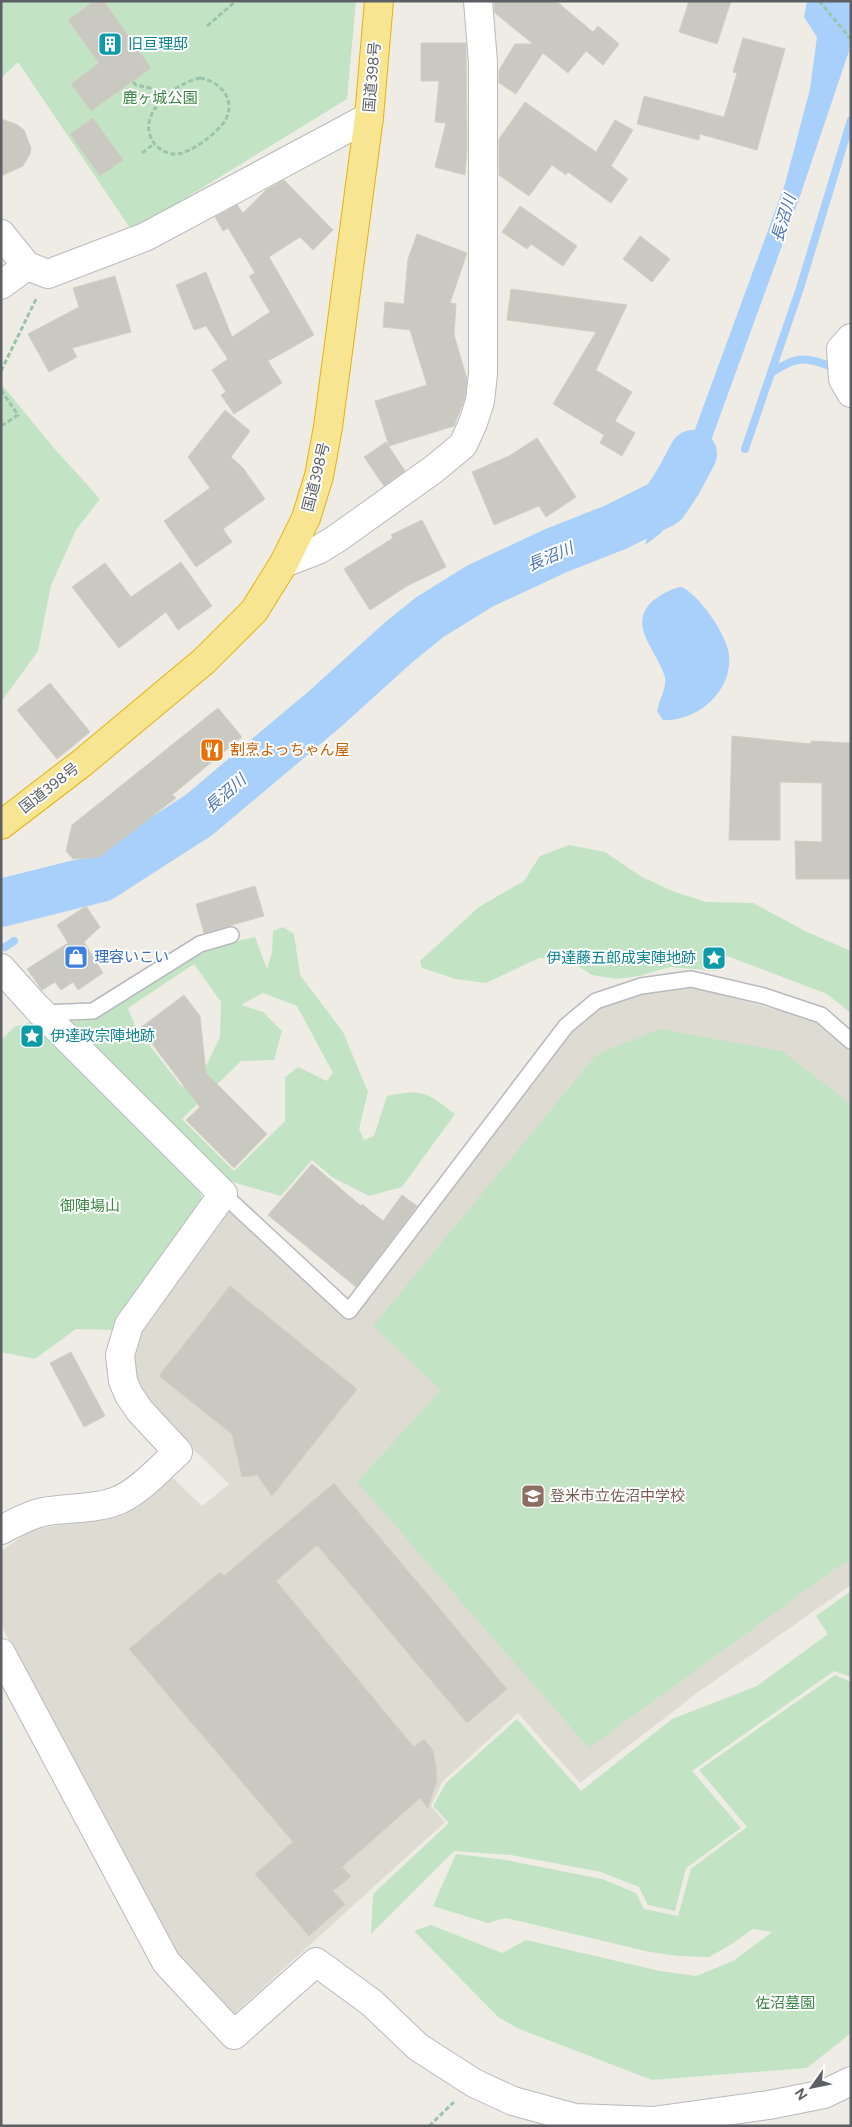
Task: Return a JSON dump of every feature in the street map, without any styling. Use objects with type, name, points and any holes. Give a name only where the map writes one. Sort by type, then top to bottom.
[{"type":"highway","name":"国道398号","points":[[1,825],[82,763],[204,661],[254,611],[284,563],[306,518],[319,476],[328,427],[368,116],[379,1]]},
{"type":"street","points":[[284,563],[324,546],[434,469],[463,445],[473,423],[480,401],[483,374],[483,62],[478,1]]},
{"type":"street","points":[[1,284],[37,270],[145,237],[368,116]]},
{"type":"street","points":[[1,234],[37,270]]},
{"type":"street","points":[[846,343],[847,386]]},
{"type":"street","points":[[1,968],[43,1013],[223,1194],[128,1325],[120,1355],[122,1381],[129,1395],[140,1411],[178,1452],[134,1491],[120,1500],[42,1512],[1,1530]]},
{"type":"street","points":[[1,1652],[166,1962],[234,2035],[316,1962],[372,2003],[418,2047],[474,2084],[513,2101],[576,2118],[653,2121],[768,2105],[824,2094],[851,2081]]},
{"type":"lane","points":[[43,1013],[92,1011],[200,944],[231,935]]},
{"type":"lane","points":[[223,1194],[349,1311],[566,1026],[596,1001],[641,986],[691,979],[764,996],[821,1015],[851,1041]]},
{"type":"path","points":[[207,26],[236,1]]},
{"type":"path","points":[[819,1],[851,39]]},
{"type":"path","points":[[200,78],[217,83],[228,98],[229,107],[222,124],[191,150],[173,154],[164,152],[151,138],[149,120],[152,111],[160,102],[183,84],[200,78]]},
{"type":"path","points":[[133,82],[136,85],[150,88],[160,102]]},
{"type":"path","points":[[142,153],[155,143]]},
{"type":"path","points":[[1,371],[37,270]]},
{"type":"path","points":[[1,390],[18,415],[1,426]]},
{"type":"path","points":[[429,2126],[474,2084]]},
{"type":"shaded area","name":"登米市立佐沼中学校","points":[[693,987],[818,1021],[851,1049],[851,1585],[697,1693],[580,1783],[518,1713],[442,1782],[431,1806],[445,1822],[234,2014],[173,1949],[1,1625],[1,1551],[32,1530],[126,1514],[160,1485],[173,1478],[202,1506],[229,1484],[150,1407],[132,1383],[134,1337],[225,1206],[349,1321],[573,1027],[597,1007],[640,992]]},
{"type":"green space","name":"鹿ヶ城公園","points":[[1,1],[356,1],[347,99],[132,231],[18,62],[1,78]]},
{"type":"green space","points":[[3,386],[53,447],[100,499],[76,530],[51,585],[38,651],[1,702],[1,388]]},
{"type":"green space","points":[[569,845],[605,852],[642,877],[675,892],[706,902],[753,903],[807,932],[851,951],[851,1013],[827,994],[727,956],[717,971],[670,967],[639,976],[616,979],[592,975],[567,959],[539,958],[486,983],[456,979],[422,968],[420,961],[479,907],[524,881],[540,856]]},
{"type":"green space","points":[[283,927],[294,934],[300,975],[343,1032],[368,1092],[359,1129],[364,1140],[374,1136],[387,1096],[409,1092],[424,1094],[438,1101],[455,1114],[402,1187],[369,1196],[332,1177],[312,1160],[281,1196],[229,1181],[69,1022],[95,1018],[202,949],[255,937],[267,969],[272,952],[273,931]],"holes":[[[194,964],[221,1002],[220,1037],[206,1066],[182,1087],[136,1028],[128,1008]],[[263,993],[297,1006],[333,1073],[327,1081],[298,1067],[285,1077],[285,1121],[234,1171],[182,1119],[241,1061],[274,1060],[282,1031],[263,1012],[241,1005]]]},
{"type":"green space","name":"御陣場山","points":[[33,1022],[200,1189],[202,1200],[199,1210],[113,1330],[76,1329],[35,1359],[1,1352],[1,1040],[14,1027]]},
{"type":"green space","points":[[660,1029],[782,1051],[851,1104],[851,1561],[843,1563],[589,1748],[357,1482],[441,1390],[373,1326],[596,1055]]},
{"type":"green space","points":[[851,1591],[851,1677],[834,1671],[692,1771],[741,1828],[686,1868],[675,1911],[648,1905],[639,1887],[601,1872],[511,1855],[454,1851],[371,1934],[373,1894],[449,1823],[433,1806],[446,1783],[517,1719],[581,1791],[672,1719],[757,1686],[828,1634],[816,1616]]},
{"type":"green space","name":"佐沼墓園","points":[[835,1675],[851,1682],[851,2033],[807,2068],[652,2080],[517,2028],[498,2017],[414,1931],[431,1925],[502,1953],[526,1940],[660,1971],[696,1976],[733,1961],[772,1932],[753,1929],[709,1957],[679,1956],[650,1952],[506,1918],[488,1923],[433,1906],[456,1854],[506,1860],[602,1879],[636,1893],[644,1909],[678,1916],[691,1869],[747,1827],[699,1770]]},
{"type":"water","points":[[807,1],[851,1],[849,51],[799,199],[705,457],[684,497],[661,533],[645,545],[661,491],[673,478],[690,443],[785,184],[810,89],[817,37],[804,17]]},
{"type":"water","points":[[682,587],[697,599],[718,627],[727,647],[729,668],[719,692],[700,710],[688,716],[663,720],[657,711],[664,689],[665,677],[646,638],[642,618],[646,609],[654,600],[667,592]]},
{"type":"building","name":"旧亘理邸","points":[[94,1],[104,1],[151,68],[91,111],[71,84],[99,63],[68,20]]},
{"type":"building","points":[[494,1],[556,1],[593,32],[598,26],[619,44],[603,65],[586,51],[568,73],[543,53],[516,94],[499,83],[499,70],[515,44],[533,44],[495,13]]},
{"type":"building","points":[[689,1],[731,1],[717,44],[679,32]]},
{"type":"building","points":[[743,38],[785,49],[757,150],[700,134],[699,140],[637,124],[644,96],[724,117],[737,73],[733,72]]},
{"type":"building","points":[[421,43],[466,43],[467,149],[465,175],[435,167],[446,123],[435,122],[439,81],[421,81]]},
{"type":"building","points":[[525,102],[596,152],[615,120],[633,130],[611,166],[628,179],[611,203],[568,172],[566,175],[552,165],[529,196],[499,175],[499,139]]},
{"type":"building","points":[[93,118],[123,160],[100,176],[70,134]]},
{"type":"building","points":[[1,119],[16,124],[24,130],[31,148],[30,154],[23,166],[1,176]]},
{"type":"building","points":[[284,180],[333,230],[313,250],[300,237],[269,257],[314,335],[268,361],[282,383],[234,414],[221,395],[226,392],[212,370],[228,359],[206,326],[194,330],[176,285],[206,272],[232,337],[270,312],[249,276],[255,273],[228,228],[223,231],[215,217],[237,205],[243,213],[266,190]]},
{"type":"building","points":[[520,206],[577,246],[563,266],[531,244],[527,249],[502,232]]},
{"type":"building","points":[[417,234],[467,253],[450,303],[456,304],[454,335],[467,379],[465,398],[454,426],[389,446],[375,401],[427,385],[410,330],[383,327],[385,302],[404,304],[408,259]]},
{"type":"building","points":[[640,236],[670,259],[652,282],[623,259]]},
{"type":"building","points":[[115,276],[131,332],[72,348],[77,357],[49,372],[28,334],[79,307],[73,288]]},
{"type":"building","points":[[511,289],[627,305],[596,370],[632,392],[615,421],[635,433],[622,456],[600,443],[604,435],[553,404],[596,332],[507,320]]},
{"type":"building","points":[[225,410],[250,431],[231,457],[243,468],[265,499],[223,529],[232,542],[196,567],[164,521],[210,488],[188,457]]},
{"type":"building","points":[[537,438],[576,497],[546,517],[539,506],[494,525],[472,472],[509,456]]},
{"type":"building","points":[[386,442],[405,471],[384,486],[364,457]]},
{"type":"building","points":[[422,520],[446,567],[407,586],[370,610],[344,569],[393,538],[391,535]]},
{"type":"building","points":[[181,562],[212,606],[178,630],[166,612],[119,648],[72,587],[105,563],[131,597]]},
{"type":"building","points":[[50,683],[90,732],[57,759],[17,710]]},
{"type":"building","points":[[218,708],[242,737],[172,795],[176,798],[99,857],[73,859],[66,851],[72,825]]},
{"type":"building","points":[[732,736],[811,744],[811,741],[851,743],[851,879],[796,879],[795,841],[822,842],[822,783],[780,782],[780,840],[729,840]]},
{"type":"building","points":[[255,886],[264,916],[204,933],[196,904]]},
{"type":"building","points":[[86,906],[100,927],[84,942],[103,973],[78,990],[73,982],[61,990],[55,982],[42,990],[27,969],[68,943],[57,925]]},
{"type":"building","points":[[184,995],[200,1016],[206,1073],[267,1134],[234,1168],[186,1120],[200,1107],[140,1028]]},
{"type":"building","points":[[312,1164],[361,1206],[362,1204],[383,1221],[402,1195],[417,1206],[356,1287],[268,1215]]},
{"type":"building","points":[[230,1286],[357,1389],[272,1496],[257,1475],[242,1477],[232,1434],[159,1376]]},
{"type":"building","points":[[71,1352],[105,1416],[84,1427],[50,1363]]},
{"type":"building","points":[[334,1483],[507,1689],[467,1723],[317,1545],[276,1581],[414,1747],[424,1739],[433,1750],[436,1769],[437,1780],[428,1808],[420,1798],[342,1867],[351,1876],[333,1891],[345,1904],[309,1936],[255,1874],[293,1842],[129,1649],[220,1572],[224,1576]]},
{"type":"waterway","points":[[745,449],[800,288],[851,120]]},
{"type":"waterway","points":[[771,373],[789,362],[804,359],[838,369]]},
{"type":"waterway","name":"長沼川","points":[[1,903],[101,878],[199,815],[430,617],[480,586],[555,551],[616,527],[664,503],[693,454]]},
{"type":"waterway","points":[[5,947],[14,941]]},
{"type":"place","name":"旧亘理邸","points":[[110,44]]},
{"type":"place","name":"割烹よっちゃん屋","points":[[212,750]]},
{"type":"place","name":"理容いこい","points":[[76,957]]},
{"type":"place","name":"伊達藤五郎成実陣地跡","points":[[714,958]]},
{"type":"place","name":"伊達政宗陣地跡","points":[[32,1036]]},
{"type":"place","name":"登米市立佐沼中学校","points":[[533,1496]]}]
